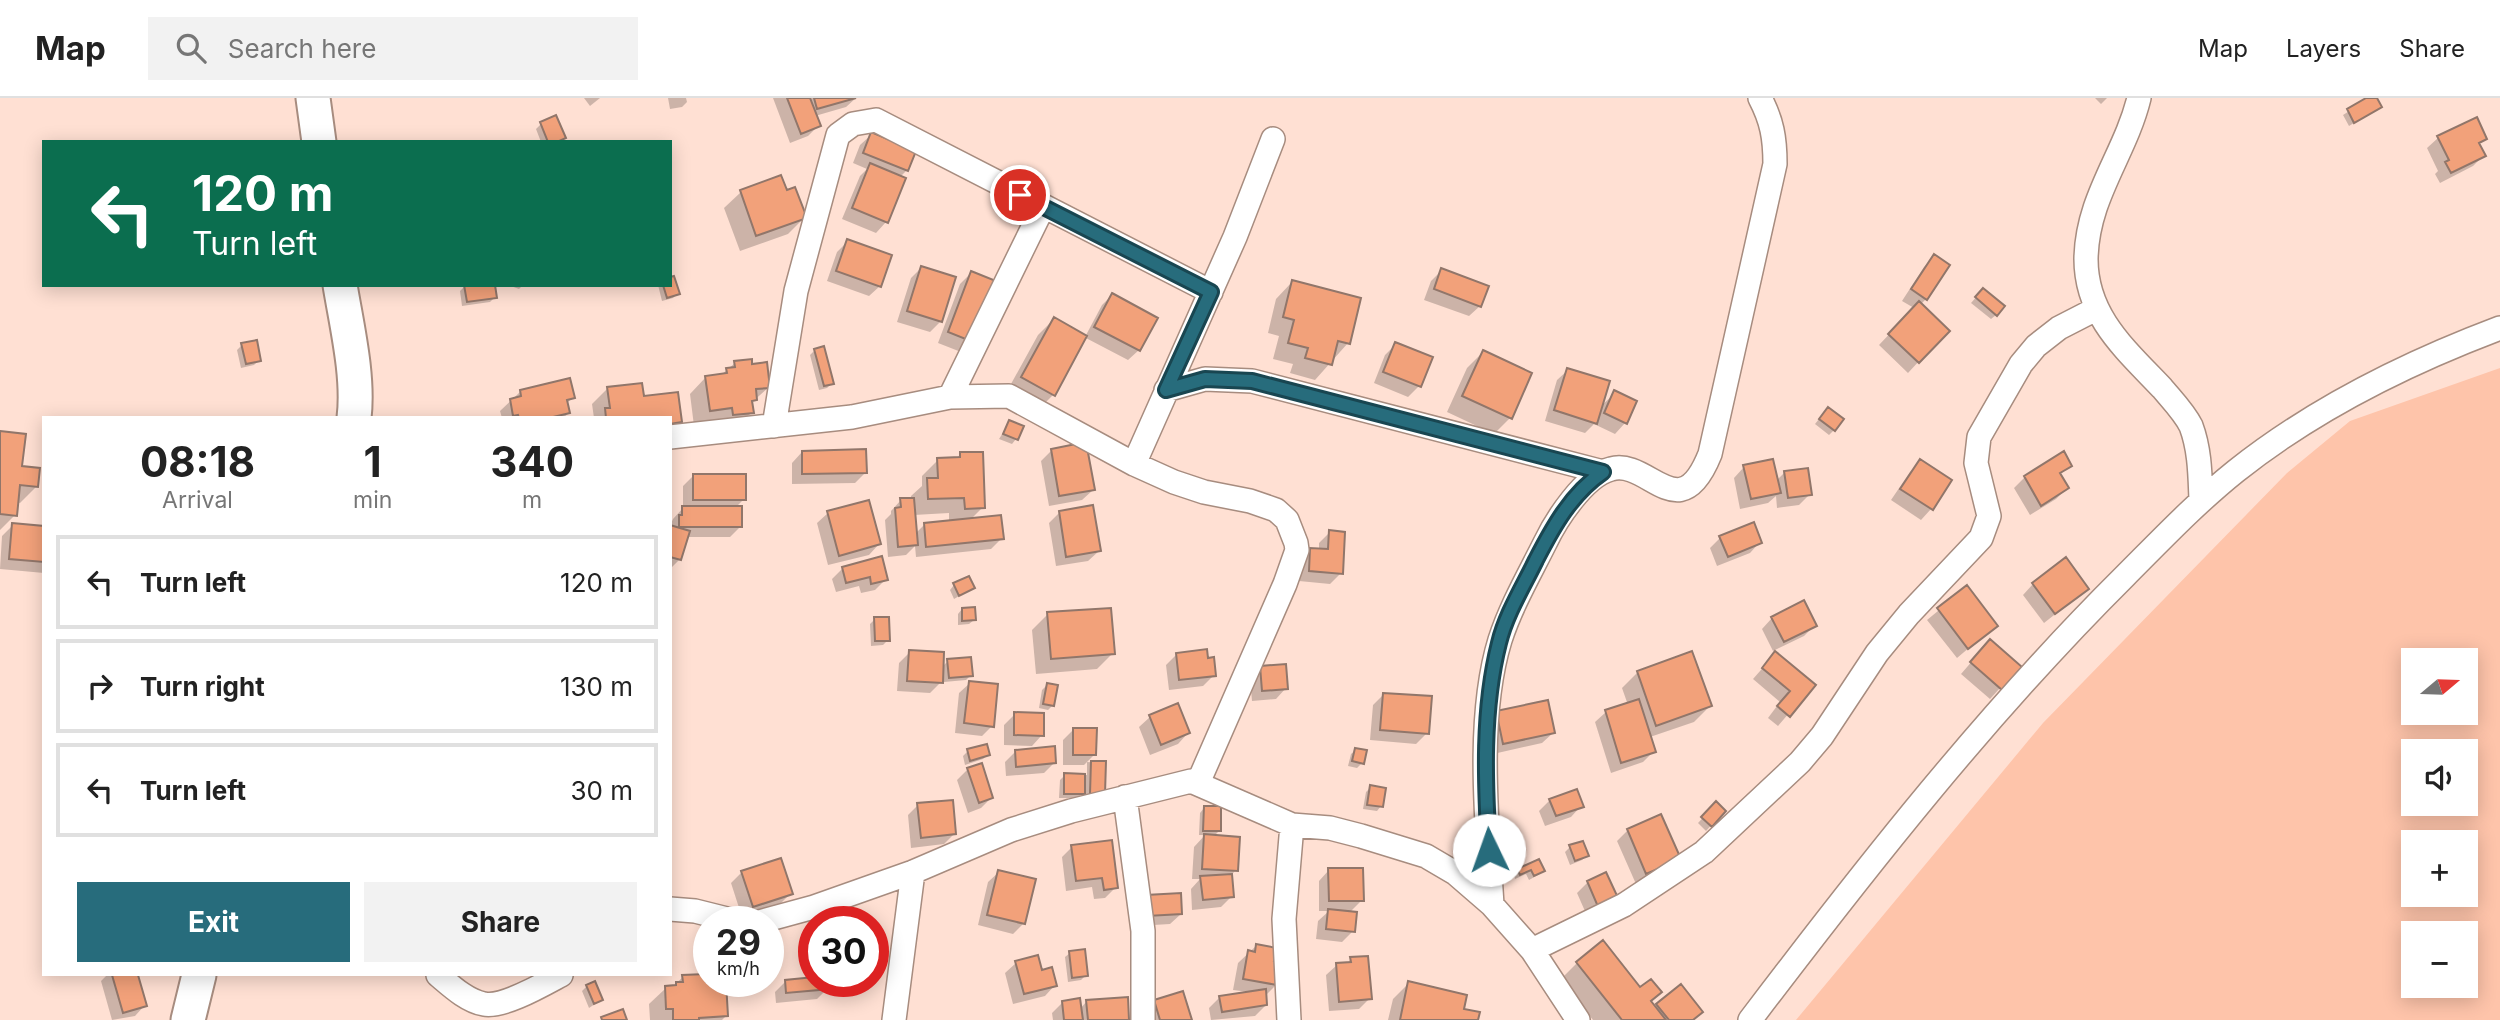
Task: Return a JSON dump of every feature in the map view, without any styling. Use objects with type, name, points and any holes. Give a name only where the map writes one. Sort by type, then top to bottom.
[{"type":"street","points":[[313,98],[319,140]]},
{"type":"street","points":[[1492,905],[1486,739],[1491,684],[1500,641],[1513,606],[1552,528],[1592,479],[1614,468],[1629,471],[1670,489],[1685,488],[1696,480],[1703,470],[1710,454],[1775,164],[1775,138],[1771,120],[1760,98]]},
{"type":"street","points":[[2139,98],[2133,125],[2115,157],[2094,206],[2086,258],[2090,288],[2096,309],[2113,335],[2178,406],[2190,425],[2198,454],[2201,500]]},
{"type":"street","points":[[774,426],[796,291],[838,135],[875,109],[1043,207],[1211,292]]},
{"type":"street","points":[[1134,464],[1235,237],[1273,139]]},
{"type":"street","points":[[950,397],[1043,207]]},
{"type":"street","points":[[340,287],[356,405],[354,416]]},
{"type":"street","points":[[1532,950],[1624,905],[1704,852],[1800,762],[1822,736],[1877,653],[1909,614],[1981,538],[1989,516],[1976,463],[1979,437],[2021,364],[2036,346],[2059,327],[2096,309]]},
{"type":"street","points":[[1750,1020],[1890,839],[1972,741],[2084,617],[2201,500],[2238,469],[2344,400],[2441,351],[2500,328]]},
{"type":"street","points":[[1166,390],[1205,379],[1252,381],[1603,472]]},
{"type":"street","points":[[672,437],[852,417],[950,397],[996,395],[1018,400],[1134,464],[1203,492],[1250,501],[1276,510],[1287,520],[1297,550],[1285,584],[1198,783]]},
{"type":"street","points":[[784,915],[913,872],[1011,830],[1125,797],[1185,782],[1198,783],[1292,825],[1330,828],[1360,835],[1426,856],[1455,873],[1492,905],[1532,950],[1578,1020]]},
{"type":"street","points":[[1125,797],[1143,931],[1143,1020]]},
{"type":"street","points":[[1289,1020],[1284,919],[1292,825]]},
{"type":"street","points":[[894,1020],[913,872]]},
{"type":"street","points":[[672,909],[693,911]]},
{"type":"street","points":[[188,1020],[199,976]]},
{"type":"street","points":[[439,976],[470,999],[485,1004],[498,1004],[559,976]]},
{"type":"street","points":[[470,999],[474,976]]},
{"type":"shaded area","points":[[2500,368],[2500,1020],[1796,1020],[2043,723],[2287,473],[2350,421]]},
{"type":"building","points":[[787,98],[810,98],[821,126],[801,134]]},
{"type":"building","points":[[814,98],[856,98],[817,109]]},
{"type":"building","points":[[2366,98],[2377,98],[2382,107],[2354,123],[2347,109]]},
{"type":"building","points":[[556,115],[566,138],[547,140],[540,122]]},
{"type":"building","points":[[2477,117],[2487,139],[2479,143],[2486,156],[2451,173],[2445,162],[2449,160],[2437,136]]},
{"type":"building","points":[[871,132],[916,151],[908,171],[863,153]]},
{"type":"building","points":[[870,163],[906,178],[888,223],[852,208]]},
{"type":"building","points":[[781,175],[787,190],[795,187],[807,218],[756,236],[740,190]]},
{"type":"building","points":[[847,239],[892,255],[881,287],[836,271]]},
{"type":"building","points":[[1934,254],[1950,265],[1927,300],[1911,289]]},
{"type":"building","points":[[921,266],[956,277],[942,322],[907,311]]},
{"type":"building","points":[[1441,268],[1489,286],[1481,307],[1434,289]]},
{"type":"building","points":[[971,271],[996,281],[973,342],[948,332]]},
{"type":"building","points":[[672,276],[680,294],[667,298],[664,287],[672,287]]},
{"type":"building","points":[[1292,280],[1361,298],[1350,344],[1338,341],[1332,365],[1305,358],[1308,348],[1288,343],[1294,320],[1283,317]]},
{"type":"building","points":[[464,287],[495,287],[497,298],[467,302]]},
{"type":"building","points":[[1983,288],[2005,306],[1997,316],[1975,297]]},
{"type":"building","points":[[1112,293],[1158,318],[1140,351],[1094,327]]},
{"type":"building","points":[[1919,301],[1950,331],[1919,363],[1888,334]]},
{"type":"building","points":[[1054,317],[1087,336],[1055,396],[1021,377]]},
{"type":"building","points":[[257,340],[261,361],[246,364],[241,343]]},
{"type":"building","points":[[1395,342],[1433,357],[1421,387],[1383,372]]},
{"type":"building","points":[[824,346],[834,384],[824,386],[814,349]]},
{"type":"building","points":[[1483,350],[1532,373],[1512,419],[1462,396]]},
{"type":"building","points":[[752,359],[752,364],[767,362],[770,388],[756,389],[757,400],[752,401],[754,413],[733,415],[732,408],[710,411],[705,376],[727,373],[726,368],[735,367],[734,361]]},
{"type":"building","points":[[1567,368],[1610,381],[1597,424],[1554,410]]},
{"type":"building","points":[[570,378],[575,398],[567,400],[570,413],[557,416],[513,416],[510,399],[521,396],[520,390]]},
{"type":"building","points":[[642,383],[644,396],[678,392],[682,422],[672,424],[672,416],[606,416],[605,408],[610,408],[607,387]]},
{"type":"building","points":[[1614,390],[1637,401],[1627,424],[1604,413]]},
{"type":"building","points":[[1828,407],[1844,419],[1835,431],[1819,419]]},
{"type":"building","points":[[1009,420],[1024,426],[1018,440],[1003,434]]},
{"type":"building","points":[[0,431],[26,434],[22,466],[40,468],[38,487],[20,485],[17,516],[0,514]]},
{"type":"building","points":[[1086,442],[1095,490],[1059,496],[1051,449]]},
{"type":"building","points":[[866,449],[867,473],[802,474],[802,451]]},
{"type":"building","points":[[2064,451],[2072,466],[2060,473],[2069,488],[2041,506],[2024,476]]},
{"type":"building","points":[[960,452],[983,452],[985,508],[965,509],[964,498],[928,499],[927,478],[938,478],[937,458],[960,457]]},
{"type":"building","points":[[1773,459],[1781,493],[1751,499],[1743,465]]},
{"type":"building","points":[[1920,459],[1952,480],[1933,510],[1900,489]]},
{"type":"building","points":[[1808,468],[1812,495],[1788,498],[1784,471]]},
{"type":"building","points":[[693,474],[746,474],[746,500],[693,500]]},
{"type":"building","points":[[900,498],[914,498],[918,545],[898,547],[895,508],[901,507]]},
{"type":"building","points":[[869,500],[881,544],[839,556],[827,511]]},
{"type":"building","points":[[1093,505],[1101,551],[1066,557],[1059,511]]},
{"type":"building","points":[[682,506],[742,506],[742,527],[679,527]]},
{"type":"building","points":[[1001,515],[1004,539],[926,547],[924,523]]},
{"type":"building","points":[[1754,522],[1762,543],[1728,557],[1719,536]]},
{"type":"building","points":[[12,523],[42,526],[42,562],[9,559]]},
{"type":"building","points":[[672,526],[690,531],[681,560],[672,558]]},
{"type":"building","points":[[1329,530],[1345,532],[1343,574],[1309,571],[1310,548],[1328,549]]},
{"type":"building","points":[[882,556],[888,580],[871,584],[870,577],[846,583],[842,567]]},
{"type":"building","points":[[2066,557],[2089,589],[2055,614],[2032,583]]},
{"type":"building","points":[[969,576],[975,588],[959,596],[953,583]]},
{"type":"building","points":[[1967,585],[1998,626],[1968,649],[1937,608]]},
{"type":"building","points":[[1804,600],[1817,626],[1784,642],[1771,617]]},
{"type":"building","points":[[975,607],[976,620],[962,621],[962,608]]},
{"type":"building","points":[[1111,608],[1115,654],[1051,659],[1047,612]]},
{"type":"building","points":[[874,617],[889,617],[890,641],[875,641]]},
{"type":"building","points":[[1990,639],[2022,667],[2002,690],[1970,662]]},
{"type":"building","points":[[1207,649],[1208,658],[1214,657],[1216,676],[1179,680],[1176,653]]},
{"type":"building","points":[[909,650],[944,652],[943,683],[907,681]]},
{"type":"building","points":[[1692,651],[1712,706],[1656,726],[1637,671]]},
{"type":"building","points":[[1775,651],[1816,685],[1790,717],[1777,706],[1790,691],[1762,668]]},
{"type":"building","points":[[971,657],[973,676],[949,678],[947,659]]},
{"type":"building","points":[[1286,664],[1288,689],[1262,691],[1260,666]]},
{"type":"building","points":[[969,681],[998,684],[994,727],[964,723]]},
{"type":"building","points":[[1047,683],[1058,685],[1054,706],[1043,704]]},
{"type":"building","points":[[1383,693],[1432,696],[1429,734],[1380,730]]},
{"type":"building","points":[[1639,699],[1656,752],[1621,763],[1605,710]]},
{"type":"building","points":[[1548,700],[1555,733],[1503,744],[1496,711]]},
{"type":"building","points":[[1178,703],[1190,733],[1161,745],[1149,715]]},
{"type":"building","points":[[1014,712],[1044,713],[1044,736],[1014,735]]},
{"type":"building","points":[[1073,728],[1097,728],[1096,755],[1073,755]]},
{"type":"building","points":[[987,744],[990,755],[970,761],[967,749]]},
{"type":"building","points":[[1055,746],[1056,763],[1016,767],[1015,750]]},
{"type":"building","points":[[1355,748],[1367,750],[1364,764],[1352,761]]},
{"type":"building","points":[[1091,761],[1106,761],[1105,794],[1090,794]]},
{"type":"building","points":[[982,763],[993,798],[979,803],[967,768]]},
{"type":"building","points":[[1064,773],[1085,774],[1085,794],[1064,794]]},
{"type":"building","points":[[1370,785],[1386,788],[1383,807],[1367,805]]},
{"type":"building","points":[[1577,789],[1584,807],[1556,816],[1549,799]]},
{"type":"building","points":[[953,800],[956,834],[921,838],[917,803]]},
{"type":"building","points":[[1716,801],[1726,811],[1712,827],[1701,817]]},
{"type":"building","points":[[1204,806],[1221,806],[1221,831],[1203,831]]},
{"type":"building","points":[[1661,814],[1681,859],[1646,874],[1627,829]]},
{"type":"building","points":[[1204,834],[1240,837],[1238,871],[1202,869]]},
{"type":"building","points":[[1112,840],[1118,888],[1104,890],[1102,878],[1076,881],[1071,845]]},
{"type":"building","points":[[1583,841],[1589,856],[1575,861],[1569,845]]},
{"type":"building","points":[[781,858],[793,894],[753,906],[741,871]]},
{"type":"building","points":[[1539,859],[1545,871],[1534,876],[1531,870],[1520,875],[1517,869]]},
{"type":"building","points":[[1328,868],[1363,868],[1364,901],[1329,901]]},
{"type":"building","points":[[998,870],[1036,879],[1025,924],[987,915]]},
{"type":"building","points":[[1606,872],[1619,900],[1599,909],[1587,881]]},
{"type":"building","points":[[1232,874],[1234,897],[1203,900],[1200,876]]},
{"type":"building","points":[[1181,893],[1182,914],[1147,916],[1146,895]]},
{"type":"building","points":[[1328,909],[1357,912],[1355,932],[1326,929]]},
{"type":"building","points":[[1603,940],[1640,987],[1651,979],[1662,992],[1651,1001],[1666,1020],[1622,1020],[1576,962]]},
{"type":"building","points":[[1256,944],[1277,948],[1274,961],[1281,962],[1277,985],[1243,979],[1248,950],[1255,952]]},
{"type":"building","points":[[1085,949],[1088,976],[1072,978],[1069,951]]},
{"type":"building","points":[[1038,955],[1042,970],[1052,967],[1057,986],[1024,994],[1015,961]]},
{"type":"building","points":[[1368,956],[1372,999],[1339,1002],[1336,963],[1351,962],[1350,957]]},
{"type":"building","points":[[682,975],[693,975],[693,997],[727,997],[728,1016],[673,1020],[673,1009],[666,1009],[665,986],[683,982]]},
{"type":"building","points":[[112,976],[138,976],[147,1006],[123,1013]]},
{"type":"building","points":[[798,979],[798,992],[786,993],[785,980]]},
{"type":"building","points":[[595,981],[603,1000],[594,1004],[586,985]]},
{"type":"building","points":[[1408,981],[1467,995],[1464,1009],[1480,1012],[1478,1020],[1400,1020]]},
{"type":"building","points":[[1681,984],[1703,1012],[1693,1020],[1669,1020],[1656,1004]]},
{"type":"building","points":[[1266,989],[1267,1005],[1222,1012],[1219,996]]},
{"type":"building","points":[[1183,991],[1192,1020],[1160,1020],[1154,1000]]},
{"type":"building","points":[[1128,997],[1129,1020],[1088,1020],[1086,1000]]},
{"type":"building","points":[[1080,998],[1083,1020],[1064,1020],[1062,1001]]},
{"type":"building","points":[[623,1009],[627,1020],[602,1020],[601,1017]]},
{"type":"route","points":[[1020,195],[1211,292],[1166,390],[1205,379],[1252,381],[1603,472],[1592,479],[1552,528],[1513,606],[1500,641],[1491,684],[1486,739],[1489,850]]}]
